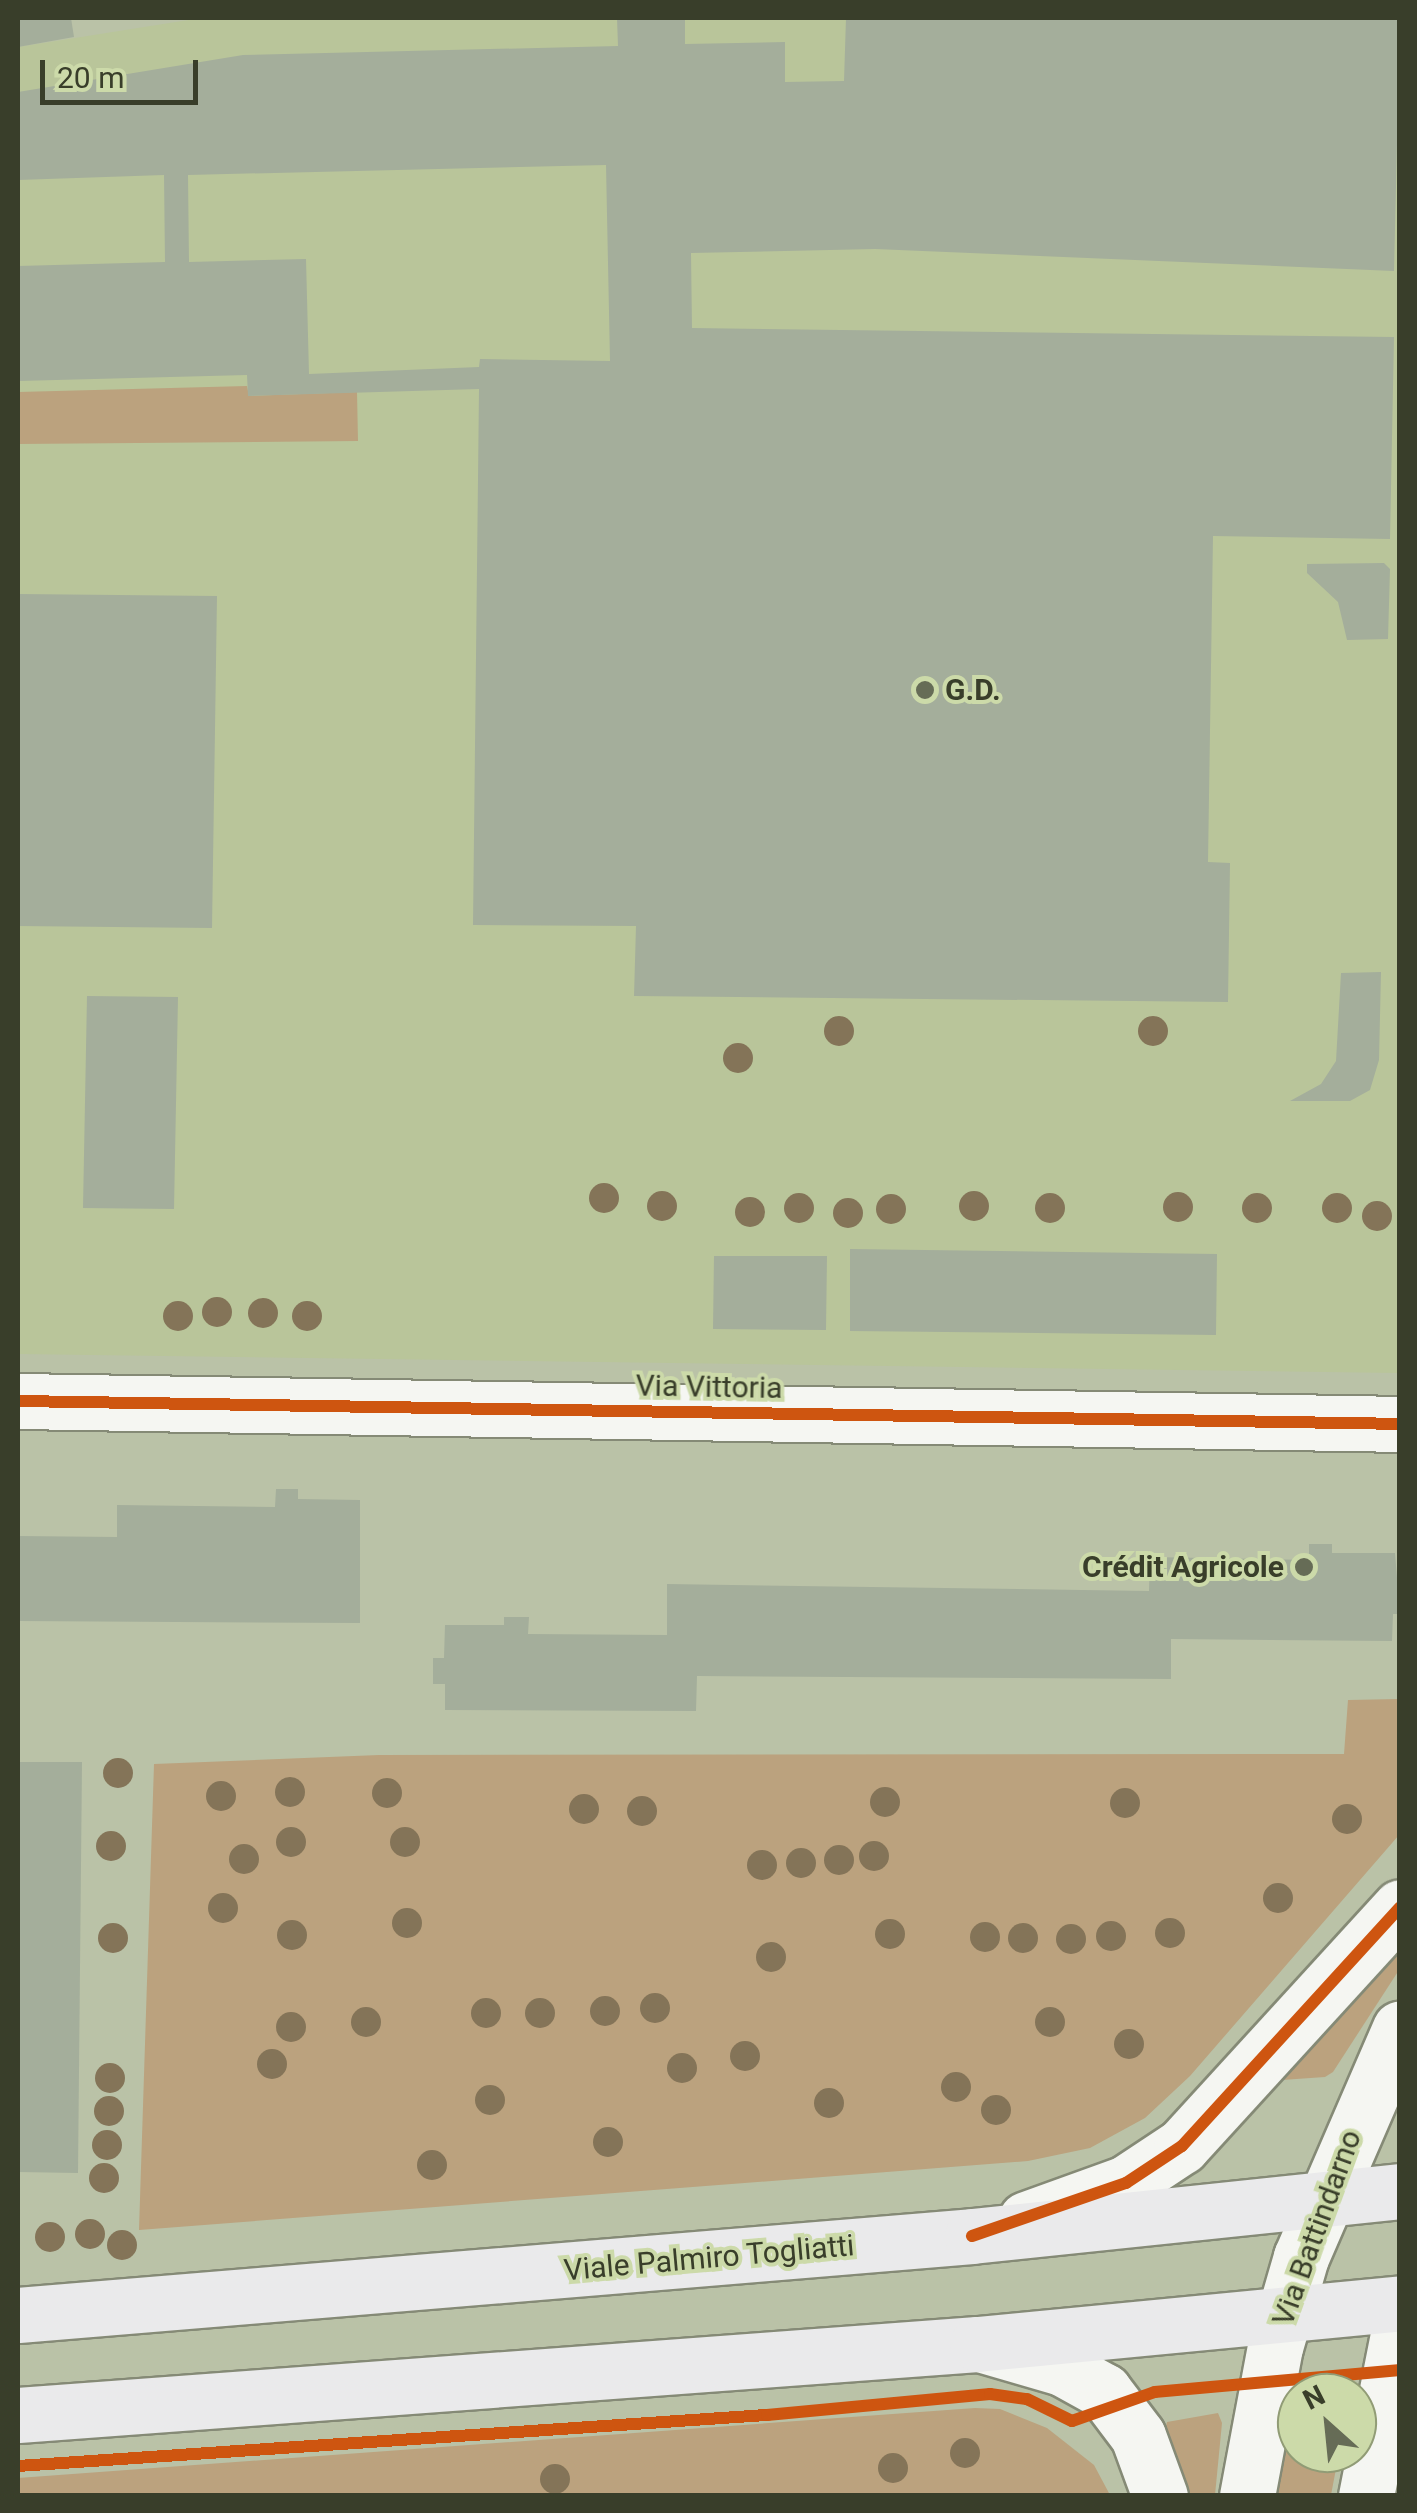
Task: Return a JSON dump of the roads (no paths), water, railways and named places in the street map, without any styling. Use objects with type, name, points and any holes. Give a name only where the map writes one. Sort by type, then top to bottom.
[{"type":"main road","name":"Viale Palmiro Togliatti","points":[[18,2315],[972,2236],[1400,2192]]},
{"type":"main road","points":[[18,2415],[978,2344],[1400,2302]]},
{"type":"street","name":"Via Vittoria","points":[[18,1400],[1400,1424]]},
{"type":"street","points":[[972,2236],[1126,2183],[1182,2146],[1400,1907]]},
{"type":"street","name":"Via Battindarno","points":[[1247,2496],[1283,2314],[1324,2198],[1400,2028]]},
{"type":"street","points":[[1366,2496],[1400,2326]]},
{"type":"street","points":[[978,2344],[1062,2368],[1104,2391],[1138,2436],[1160,2496]]},
{"type":"place","name":"G.D.","points":[[925,690]]},
{"type":"place","name":"Crédit Agricole","points":[[1304,1567]]}]
